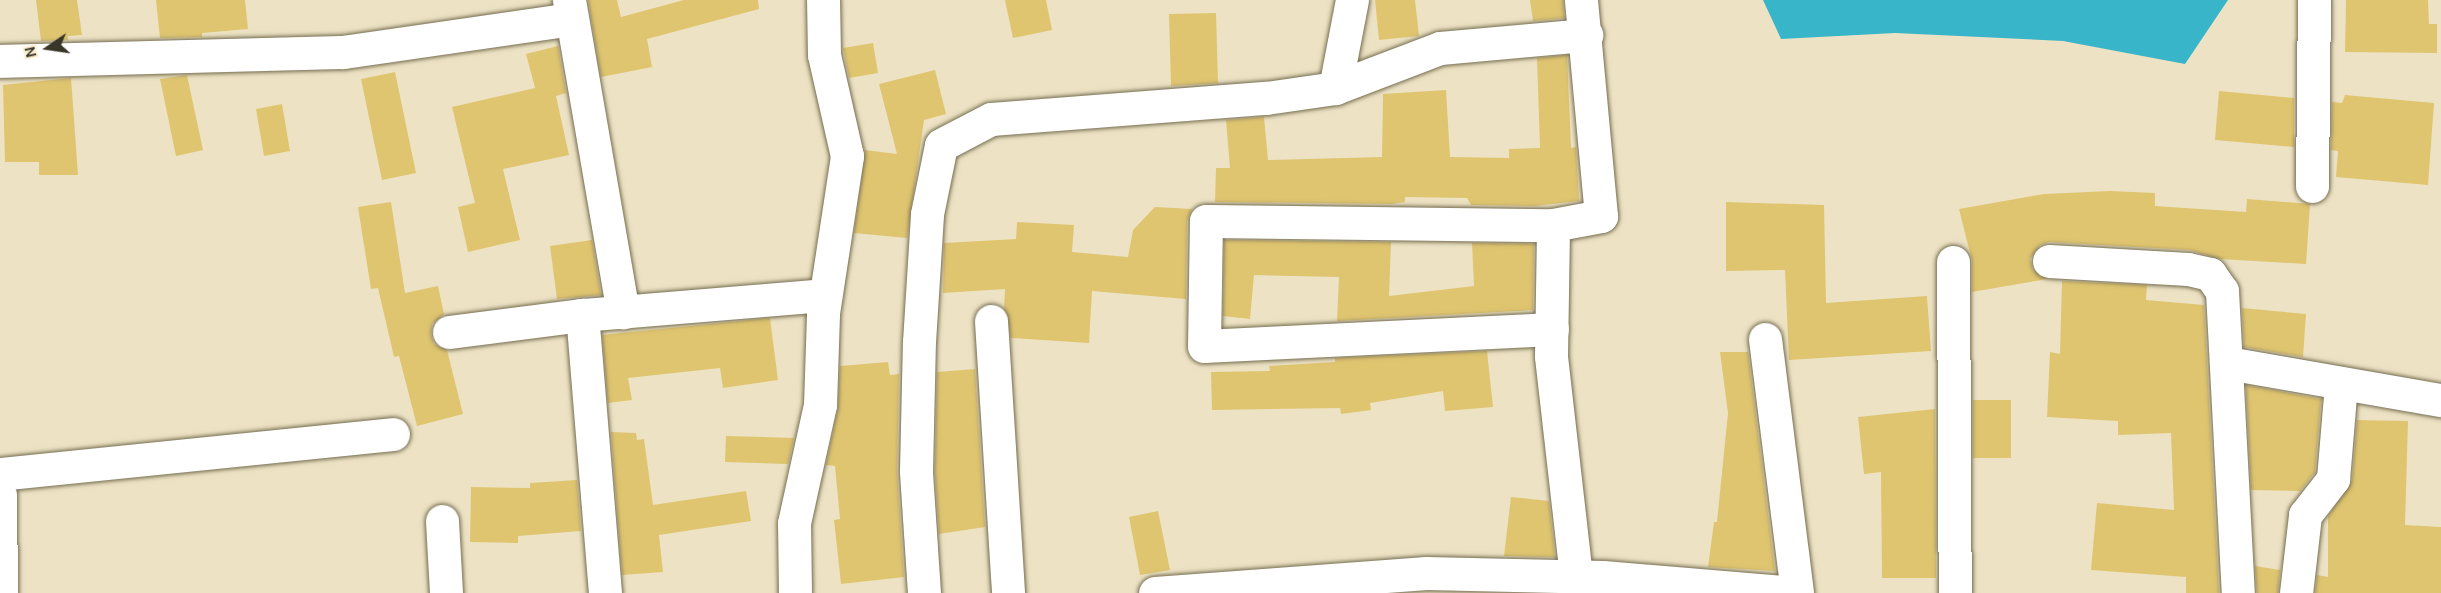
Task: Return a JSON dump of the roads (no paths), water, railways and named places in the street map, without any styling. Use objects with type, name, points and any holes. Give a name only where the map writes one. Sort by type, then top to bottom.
[{"type":"street","points":[[795,593],[794,522],[820,405],[825,295],[847,156],[824,55],[824,0]]},
{"type":"street","points":[[1335,88],[1352,0]]},
{"type":"street","points":[[1552,329],[1204,346],[1206,220],[1553,225],[1601,216],[1581,0]]},
{"type":"street","points":[[2312,186],[2314,0]]},
{"type":"street","points":[[0,61],[344,52],[570,10],[623,312]]},
{"type":"street","points":[[924,593],[916,471],[919,342],[927,214],[941,145],[991,119],[1266,98],[1335,88],[1440,48],[1586,35]]},
{"type":"street","points":[[1553,225],[1552,329],[1594,582]]},
{"type":"street","points":[[2049,261],[2188,269],[2210,274],[2222,291],[2228,363],[2238,593]]},
{"type":"street","points":[[1953,262],[1955,593]]},
{"type":"street","points":[[449,333],[582,315],[825,295]]},
{"type":"street","points":[[582,315],[605,593]]},
{"type":"street","points":[[991,321],[1008,593]]},
{"type":"street","points":[[1160,593],[1405,584],[1594,582],[1796,593],[1765,339]]},
{"type":"street","points":[[2228,363],[2441,400]]},
{"type":"street","points":[[2296,593],[2305,515],[2333,479],[2341,383]]},
{"type":"street","points":[[0,474],[393,434]]},
{"type":"street","points":[[0,495],[1,593]]},
{"type":"street","points":[[442,521],[446,593]]},
{"type":"water","points":[[1763,0],[2228,0],[2185,64],[2063,41],[1895,33],[1781,39]]}]
